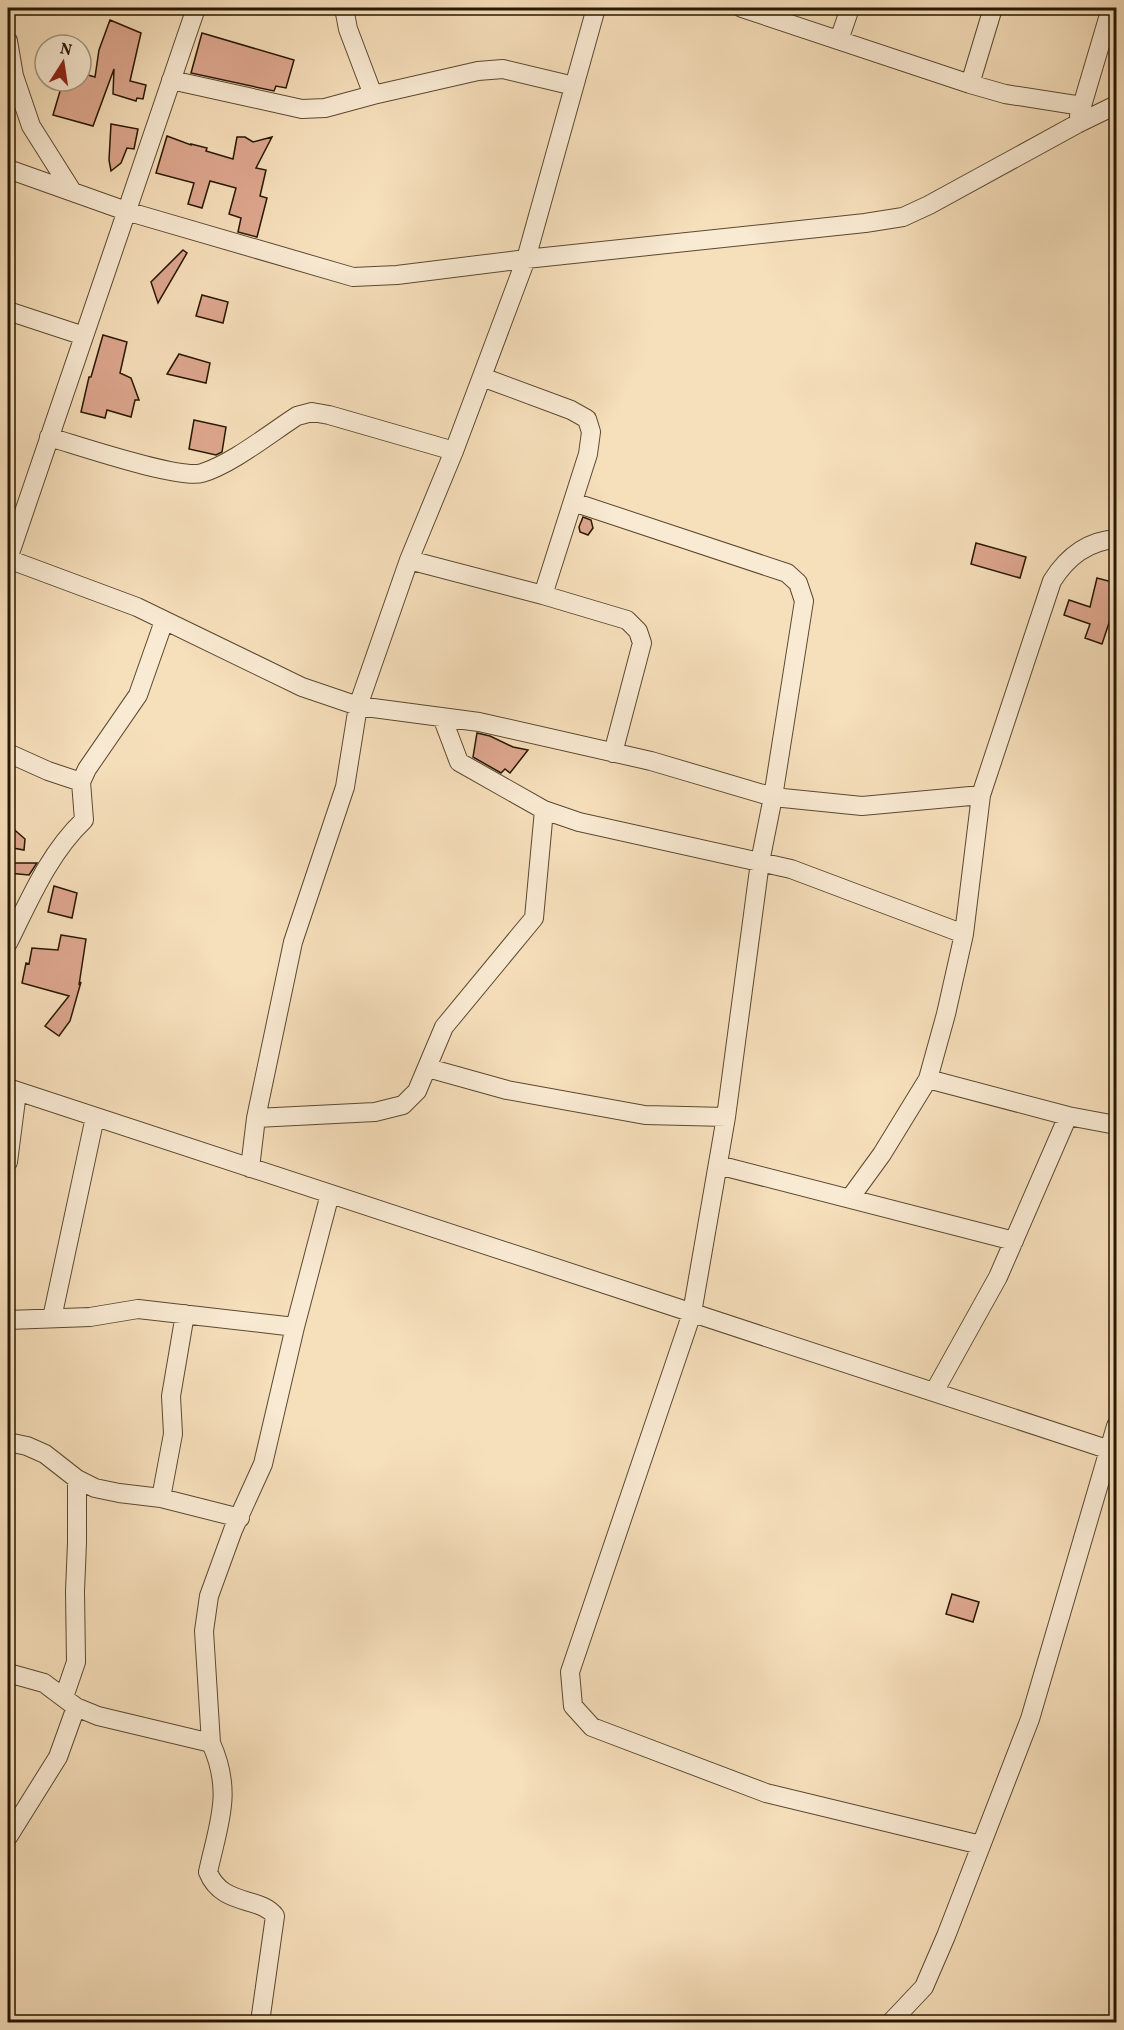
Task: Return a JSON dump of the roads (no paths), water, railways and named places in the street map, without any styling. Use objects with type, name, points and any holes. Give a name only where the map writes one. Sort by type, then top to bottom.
[{"type":"street","points":[[196,8],[8,559],[137,606],[302,687],[358,706],[478,722],[651,761],[773,797],[862,806],[981,795]]},
{"type":"street","points":[[344,8],[348,29],[373,95]]},
{"type":"street","points":[[250,1168],[255,1118],[293,942],[345,787],[358,706],[408,560],[454,451],[526,259],[596,8]]},
{"type":"street","points":[[742,8],[970,84],[1005,94],[1082,106]]},
{"type":"street","points":[[839,40],[850,8]]},
{"type":"street","points":[[970,84],[993,8]]},
{"type":"street","points":[[1077,124],[1111,8]]},
{"type":"street","points":[[8,41],[14,76],[31,126],[72,191]]},
{"type":"street","points":[[171,80],[302,109],[325,108],[478,71],[503,69],[574,86]]},
{"type":"street","points":[[8,169],[126,211],[353,277],[398,275],[526,259],[865,224],[903,217],[1116,105]]},
{"type":"street","points":[[8,311],[84,336]]},
{"type":"street","points":[[482,377],[571,410],[587,419],[591,432],[588,454],[543,595]]},
{"type":"street","points":[[49,437],[174,473],[199,475],[219,467],[297,416],[312,412],[454,451]]},
{"type":"street","points":[[573,502],[787,573],[798,583],[804,601],[773,797],[760,862],[726,1117],[692,1313],[570,1672],[573,1706],[592,1727],[766,1793],[981,1845]]},
{"type":"street","points":[[850,1198],[882,1154],[928,1079],[946,1014],[964,934],[981,795],[1052,581],[1071,556],[1099,542],[1116,540]]},
{"type":"street","points":[[408,560],[543,595],[627,620],[638,631],[642,643],[613,753]]},
{"type":"street","points":[[8,943],[29,901],[67,836],[84,819],[81,782],[87,769],[138,695],[164,621]]},
{"type":"street","points":[[442,717],[459,762],[544,810],[579,822],[791,869],[964,934]]},
{"type":"street","points":[[8,753],[48,771],[81,782]]},
{"type":"street","points":[[255,1118],[375,1112],[403,1105],[417,1091],[444,1027],[534,918],[544,810]]},
{"type":"street","points":[[428,1068],[507,1090],[645,1115],[726,1117]]},
{"type":"street","points":[[928,1079],[1068,1116],[1116,1125]]},
{"type":"street","points":[[8,1162],[12,1090],[1112,1451]]},
{"type":"street","points":[[934,1392],[998,1277],[1068,1116]]},
{"type":"street","points":[[52,1318],[94,1117]]},
{"type":"street","points":[[717,1165],[1014,1241]]},
{"type":"street","points":[[260,2022],[275,1916],[267,1909],[236,1899],[222,1890],[212,1882],[208,1872],[224,1790],[212,1743],[204,1631],[209,1596],[233,1530],[263,1464],[295,1327],[330,1194]]},
{"type":"street","points":[[8,1320],[90,1317],[138,1309],[295,1327]]},
{"type":"street","points":[[161,1498],[173,1434],[171,1396],[185,1314]]},
{"type":"street","points":[[891,2022],[924,1987],[1030,1719],[1112,1451],[1116,1426]]},
{"type":"street","points":[[8,1442],[27,1446],[45,1454],[77,1479],[95,1488],[161,1498],[240,1518]]},
{"type":"street","points":[[8,1838],[58,1757],[70,1702],[76,1662],[77,1479]]},
{"type":"street","points":[[8,1673],[44,1683],[70,1702],[98,1716],[212,1743]]}]
